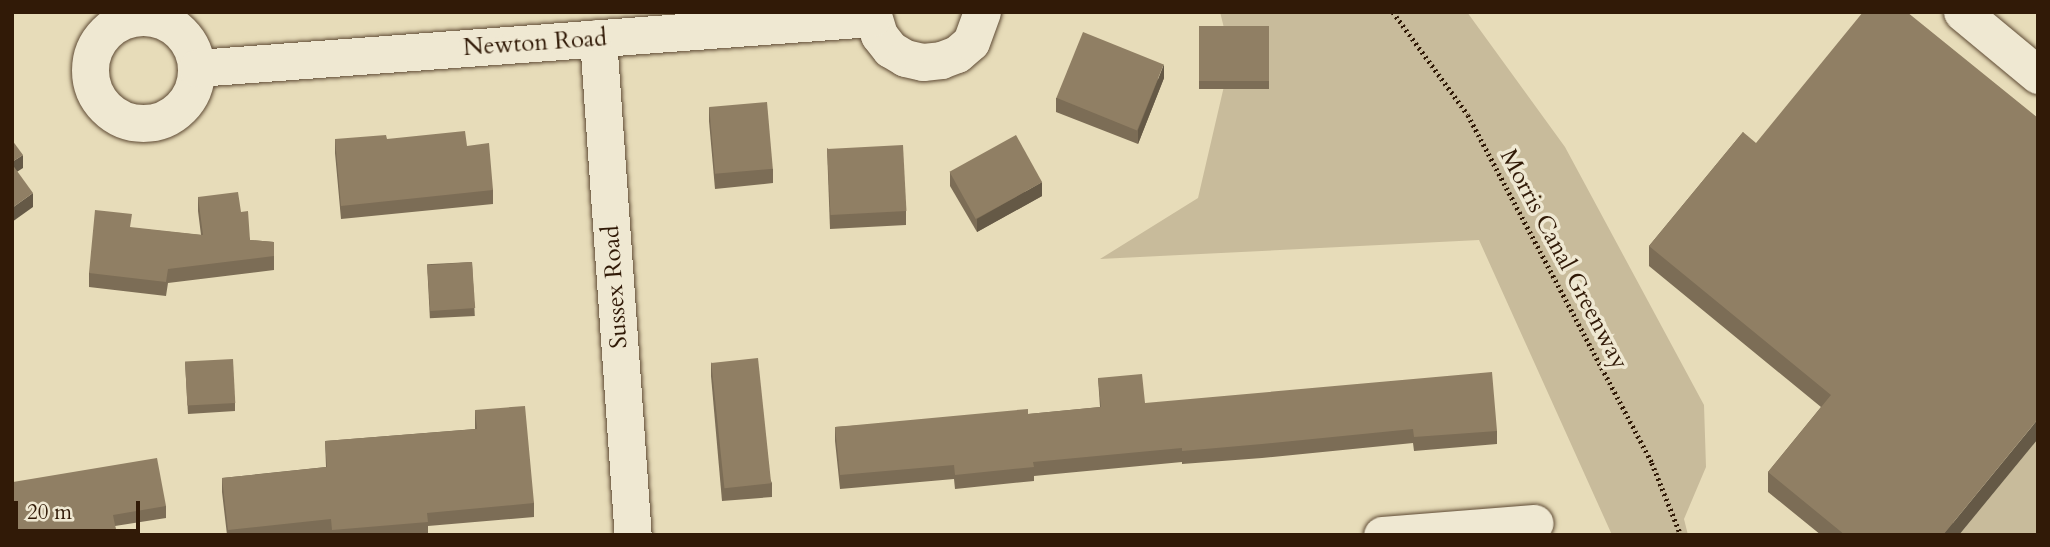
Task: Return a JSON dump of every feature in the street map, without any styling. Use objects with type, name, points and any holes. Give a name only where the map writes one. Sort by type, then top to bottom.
[{"type":"street","name":"Newton Road","points":[[197,68],[872,15],[879,35],[890,49],[905,58],[923,62],[941,60],[957,54],[971,42],[980,26],[982,12]]},
{"type":"street","points":[[1962,12],[2038,75]]},
{"type":"street","name":"Sussex Road","points":[[598,38],[633,535]]},
{"type":"street","points":[[1382,535],[1535,523]]},
{"type":"path","name":"Morris Canal Greenway","points":[[1393,12],[1468,115],[1652,463],[1681,535]]},
{"type":"shaded area","points":[[1220,12],[1467,12],[1565,147],[1704,405],[1706,467],[1684,519],[1688,535],[1612,535],[1479,240],[1100,259],[1198,198],[1231,56]]},
{"type":"shaded area","points":[[2038,439],[2038,535],[1959,535]]},
{"type":"building","points":[[1863,12],[1907,12],[2038,118],[2038,419],[1943,535],[1845,535],[1768,472],[1831,395],[1649,246],[1743,132],[1756,143]]},
{"type":"building","points":[[1199,26],[1269,26],[1269,81],[1199,81]]},
{"type":"building","points":[[1083,32],[1164,65],[1137,130],[1056,98]]},
{"type":"building","points":[[767,102],[773,169],[715,174],[709,107]]},
{"type":"building","points":[[465,131],[467,146],[489,143],[493,190],[341,206],[335,139],[386,135],[387,139]]},
{"type":"building","points":[[1016,135],[1042,182],[976,219],[950,172]]},
{"type":"building","points":[[12,140],[23,155],[12,162]]},
{"type":"building","points":[[903,145],[906,211],[831,215],[827,149]]},
{"type":"building","points":[[12,164],[33,193],[12,208]]},
{"type":"building","points":[[238,192],[241,212],[248,211],[250,240],[274,242],[274,256],[168,269],[166,282],[89,273],[95,210],[132,214],[130,227],[203,235],[198,197]]},
{"type":"building","points":[[472,262],[475,308],[430,311],[427,265]]},
{"type":"building","points":[[758,358],[771,483],[724,488],[711,363]]},
{"type":"building","points":[[233,359],[235,403],[187,405],[185,362]]},
{"type":"building","points":[[1492,372],[1497,431],[1414,437],[1413,429],[1033,462],[1034,467],[955,475],[954,465],[840,475],[835,427],[1028,409],[1028,414],[1101,407],[1098,378],[1142,374],[1145,403]]},
{"type":"building","points":[[525,406],[534,503],[427,513],[428,522],[332,530],[331,519],[228,530],[222,478],[327,467],[325,441],[477,429],[475,410]]},
{"type":"building","points":[[157,458],[166,506],[113,515],[117,535],[48,535],[47,529],[12,535],[12,476],[13,482]]}]
